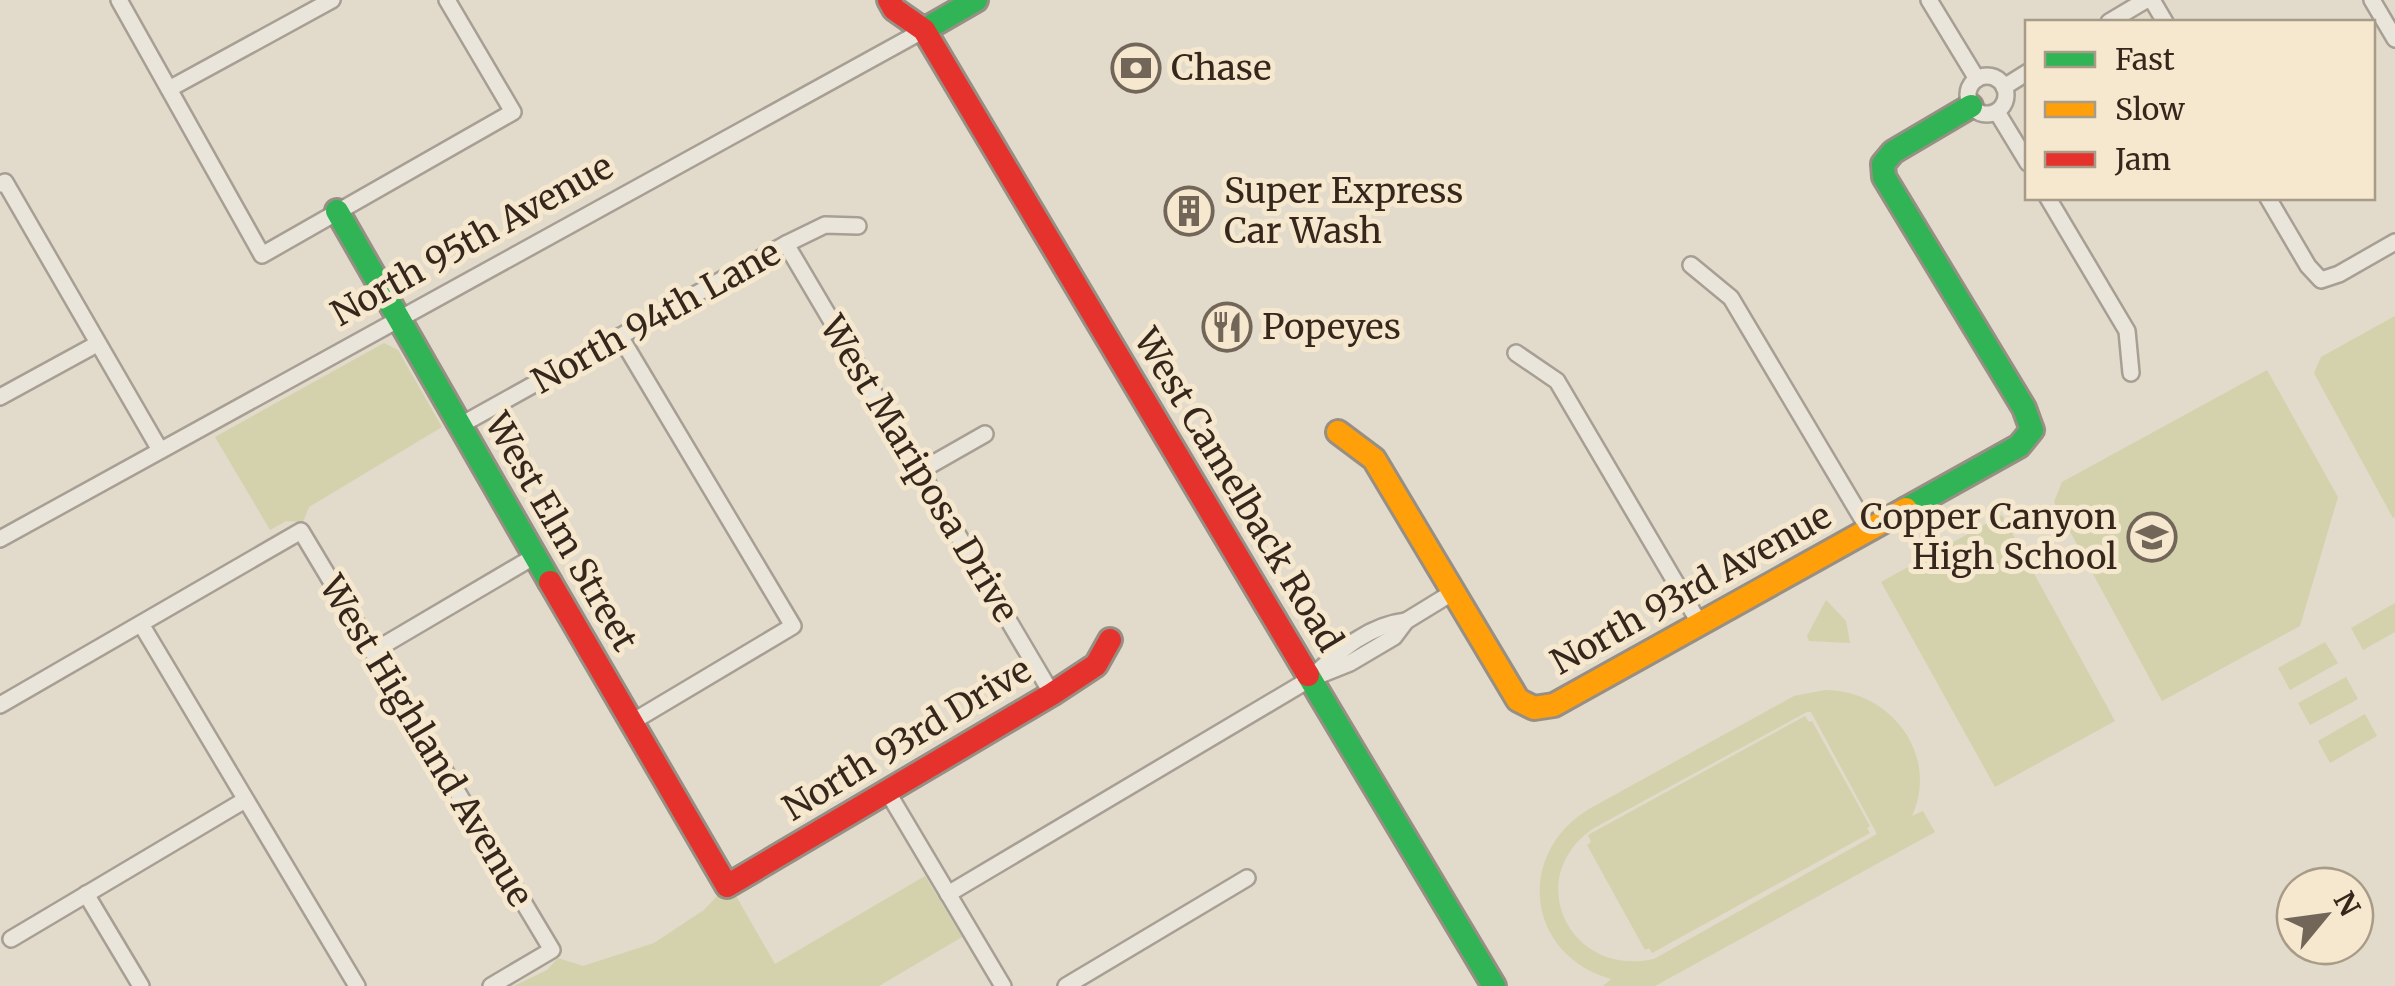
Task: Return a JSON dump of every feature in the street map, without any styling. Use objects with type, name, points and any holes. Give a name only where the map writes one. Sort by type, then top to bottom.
[{"type":"street","points":[[119,0],[262,255],[513,112],[448,0]]},
{"type":"street","points":[[169,89],[332,0]]},
{"type":"street","name":"West Camelback Road","points":[[889,0],[894,9],[924,30],[1494,986]]},
{"type":"street","name":"West Camelback Road","points":[[922,0],[924,30]]},
{"type":"street","name":"North 95th Avenue","points":[[0,538],[976,0]]},
{"type":"street","points":[[1929,0],[1976,79]]},
{"type":"street","points":[[2113,20],[2149,0]]},
{"type":"street","points":[[2372,0],[2395,39]]},
{"type":"street","points":[[2004,86],[2025,74]]},
{"type":"street","points":[[1992,77],[2004,86],[2004,103],[1997,112],[1986,114],[1971,106],[1968,91],[1976,79],[1992,77]]},
{"type":"street","name":"North 93rd Avenue","points":[[1455,592],[1518,700],[1534,708],[1554,705],[2019,446],[2032,430],[2024,408],[1884,177],[1883,164],[1893,152],[1971,106]]},
{"type":"street","points":[[1997,112],[2025,158]]},
{"type":"street","points":[[2,183],[160,450]]},
{"type":"street","points":[[2049,200],[2127,331],[2131,374]]},
{"type":"street","points":[[2269,200],[2308,266],[2321,280],[2340,274],[2395,242]]},
{"type":"street","name":"West Elm Street","points":[[337,211],[728,886]]},
{"type":"street","name":"North 94th Lane","points":[[460,426],[786,244],[825,226],[858,226]]},
{"type":"street","name":"West Mariposa Drive","points":[[786,244],[1052,694]]},
{"type":"street","points":[[1691,265],[1731,298],[1869,530]]},
{"type":"street","points":[[621,338],[793,626],[632,722]]},
{"type":"street","points":[[0,398],[97,344]]},
{"type":"street","points":[[1516,353],[1557,381],[1700,624]]},
{"type":"street","points":[[948,894],[1310,679],[1350,663],[1394,637],[1406,621],[1455,592],[1374,458],[1338,432]]},
{"type":"street","points":[[920,471],[985,434]]},
{"type":"street","name":"West Highland Avenue","points":[[142,624],[301,531],[552,950],[490,986]]},
{"type":"street","points":[[372,652],[536,556]]},
{"type":"street","points":[[0,705],[142,624],[356,986]]},
{"type":"street","name":"North 93rd Drive","points":[[728,886],[1052,694],[1096,665],[1110,640]]},
{"type":"street","points":[[887,791],[1003,986]]},
{"type":"street","points":[[11,939],[246,800]]},
{"type":"street","points":[[1066,986],[1246,878]]},
{"type":"street","points":[[86,894],[141,986]]},
{"type":"green space","points":[[2395,316],[2393,518],[2314,373],[2321,357]]},
{"type":"green space","points":[[384,343],[398,350],[442,427],[309,507],[303,522],[286,521],[270,530],[215,437]]},
{"type":"green space","points":[[2267,370],[2338,497],[2300,626],[2162,701],[2054,502],[2062,482]]},
{"type":"green space","points":[[2002,515],[2115,721],[1995,787],[1881,582]]},
{"type":"green space","points":[[1826,600],[1846,621],[1850,643],[1809,641],[1807,636]]},
{"type":"green space","points":[[2395,603],[2395,632],[2363,650],[2351,628]]},
{"type":"green space","points":[[2325,642],[2338,663],[2290,690],[2278,668]]},
{"type":"green space","points":[[2346,677],[2358,699],[2310,725],[2298,703]]},
{"type":"green space","points":[[1825,690],[1849,693],[1888,714],[1914,749],[1919,770],[1919,793],[1912,816],[1923,811],[1935,832],[1655,986],[1603,986],[1611,979],[1583,967],[1561,949],[1547,927],[1540,902],[1541,876],[1549,851],[1565,828],[1589,809],[1794,696]],"holes":[[[1811,712],[1877,834],[1654,959],[1624,961],[1598,953],[1578,939],[1565,919],[1558,896],[1561,872],[1572,848],[1594,828]]]},
{"type":"green space","points":[[2365,714],[2377,736],[2330,763],[2318,741]]},
{"type":"green space","points":[[1805,716],[1812,721],[1870,826],[1870,833],[1652,953],[1649,948],[1645,950],[1587,845],[1591,842],[1588,835]]},
{"type":"green space","points":[[925,876],[962,937],[879,986],[514,986],[547,970],[558,958],[583,966],[654,943],[704,910],[720,893],[736,896],[775,964]]},
{"type":"traffic: fast","points":[[924,30],[976,0]]},
{"type":"traffic: fast","points":[[1906,509],[2019,446],[2032,430],[2024,408],[1884,177],[1883,164],[1893,152],[1971,106]]},
{"type":"traffic: fast","points":[[337,211],[550,582]]},
{"type":"traffic: fast","points":[[1308,675],[1494,986]]},
{"type":"traffic: slow","points":[[1338,432],[1374,459],[1518,700],[1534,708],[1554,705],[1906,509]]},
{"type":"traffic: jam","points":[[889,0],[894,9],[924,30],[1308,675]]},
{"type":"traffic: jam","points":[[550,582],[727,886],[1052,694],[1096,665],[1110,640]]},
{"type":"place","name":"Chase","points":[[1136,68]]},
{"type":"place","name":"Super Express Car Wash","points":[[1189,211]]},
{"type":"place","name":"Popeyes","points":[[1227,327]]},
{"type":"place","name":"Copper Canyon High School","points":[[2152,537]]}]
